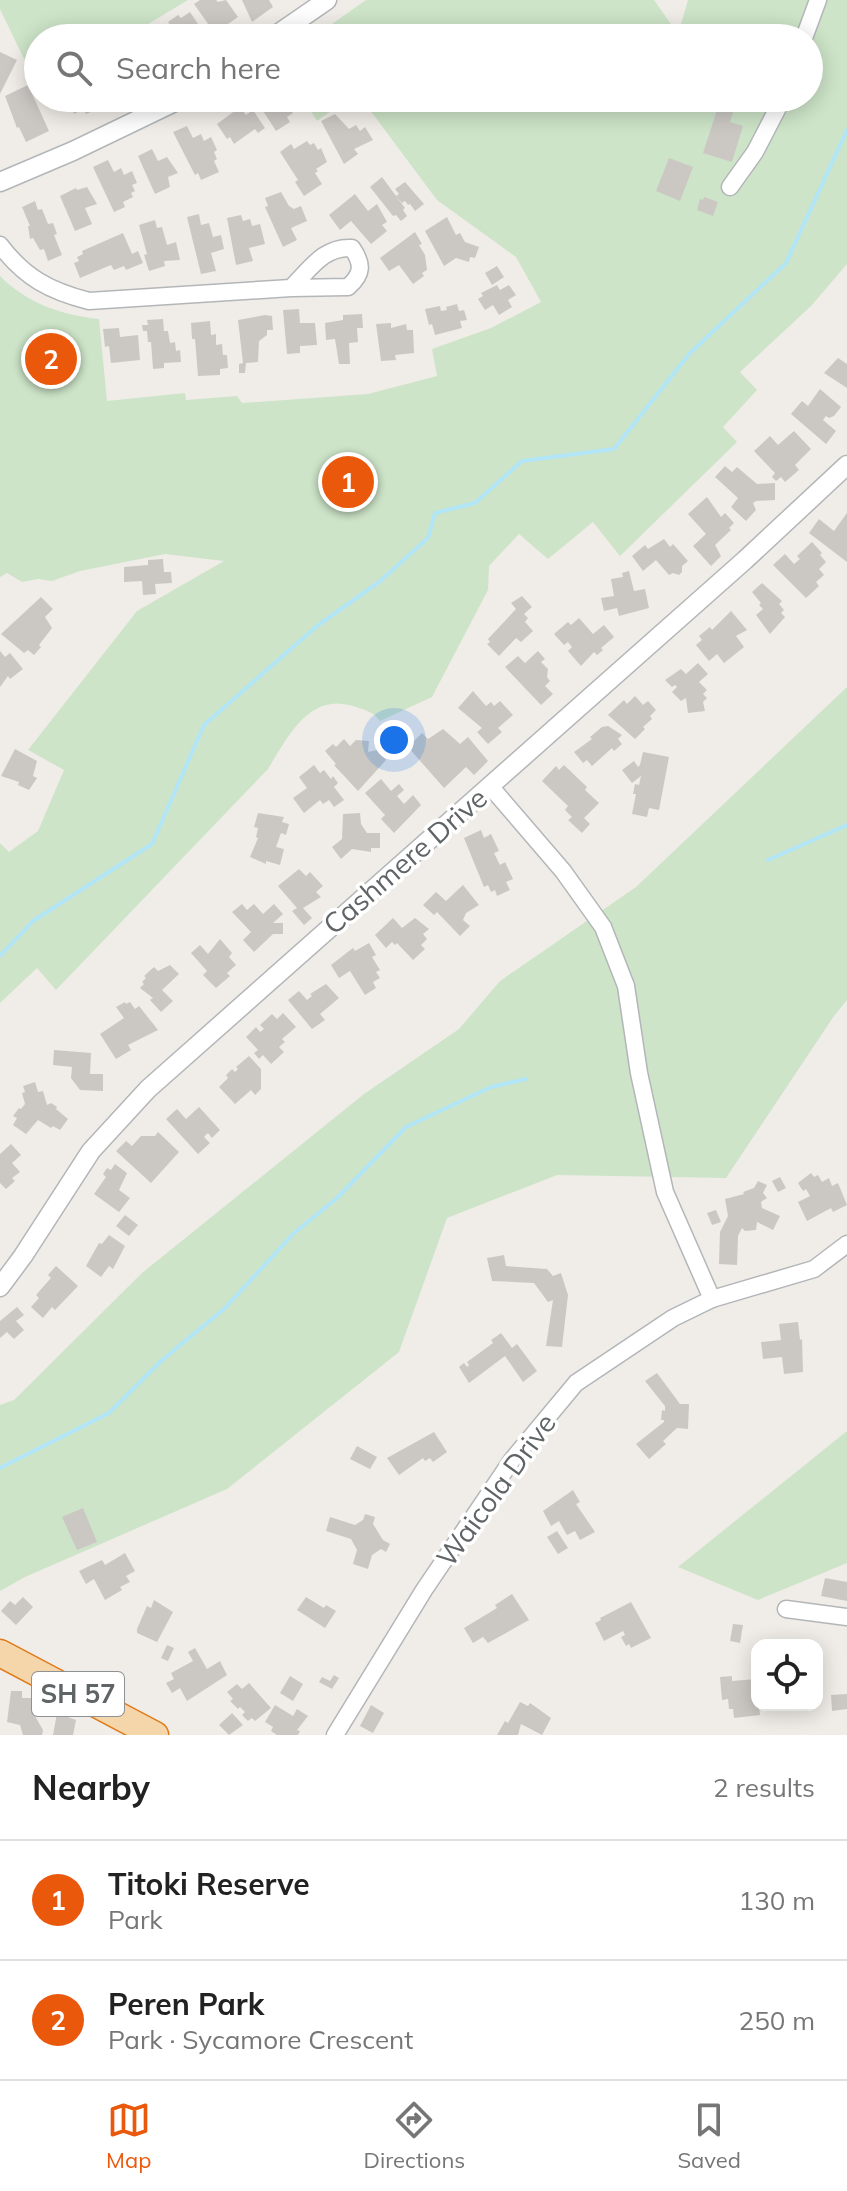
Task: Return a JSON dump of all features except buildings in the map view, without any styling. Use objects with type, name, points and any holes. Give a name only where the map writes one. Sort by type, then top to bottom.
[{"type":"highway","name":"SH 57","points":[[0,1653],[155,1735]]},
{"type":"street","points":[[292,24],[327,0]]},
{"type":"street","points":[[809,24],[818,0]]},
{"type":"street","points":[[0,182],[154,112]]},
{"type":"street","points":[[730,187],[778,112]]},
{"type":"street","points":[[0,245],[17,266],[37,281],[58,293],[89,301],[291,288]]},
{"type":"street","name":"Cashmere Drive","points":[[0,1287],[77,1170],[119,1118],[159,1079],[756,550],[847,465]]},
{"type":"street","points":[[490,786],[563,871],[603,927],[626,986],[642,1089],[665,1192],[712,1299]]},
{"type":"street","name":"Waicola Drive","points":[[335,1735],[424,1590],[512,1460],[576,1383],[673,1318],[712,1299],[814,1269],[847,1244]]},
{"type":"street","points":[[786,1609],[847,1617]]},
{"type":"green space","points":[[0,0],[188,0],[148,24],[24,24],[24,59],[0,9]]},
{"type":"green space","points":[[366,0],[654,0],[671,24],[332,24]]},
{"type":"green space","points":[[688,0],[847,0],[847,264],[811,306],[740,372],[757,390],[723,427],[737,442],[620,556],[593,522],[548,559],[519,534],[489,566],[488,590],[432,697],[380,721],[368,711],[337,703],[312,712],[292,732],[268,769],[56,990],[37,968],[0,1003],[0,843],[9,852],[38,831],[64,770],[28,750],[137,611],[224,561],[165,554],[80,571],[52,581],[38,579],[22,582],[7,573],[0,577],[0,276],[22,294],[45,306],[99,319],[107,401],[185,393],[186,400],[237,396],[242,403],[368,394],[437,376],[432,349],[491,328],[541,302],[516,257],[437,200],[371,112],[823,112],[823,24],[681,24]]},
{"type":"green space","points":[[312,112],[330,112],[317,121]]},
{"type":"green space","points":[[847,687],[847,1000],[726,1178],[557,1175],[447,1218],[399,1352],[227,1489],[25,1577],[0,1591],[0,1405],[14,1400],[142,1273],[364,1094],[459,1029],[500,981],[636,887]]},
{"type":"green space","points":[[847,1431],[847,1563],[758,1600],[678,1567]]},
{"type":"waterway","points":[[0,956],[33,921],[152,844],[204,725],[317,626],[379,582],[428,538],[435,513],[475,503],[522,461],[614,449],[690,353],[786,263],[847,130]]},
{"type":"waterway","points":[[768,860],[847,825]]},
{"type":"waterway","points":[[0,1468],[109,1413],[161,1361],[225,1308],[294,1233],[337,1198],[406,1127],[491,1087],[526,1079]]},
{"type":"place","name":"Peren Park","points":[[51,359]]},
{"type":"place","name":"Titoki Reserve","points":[[348,482]]}]
